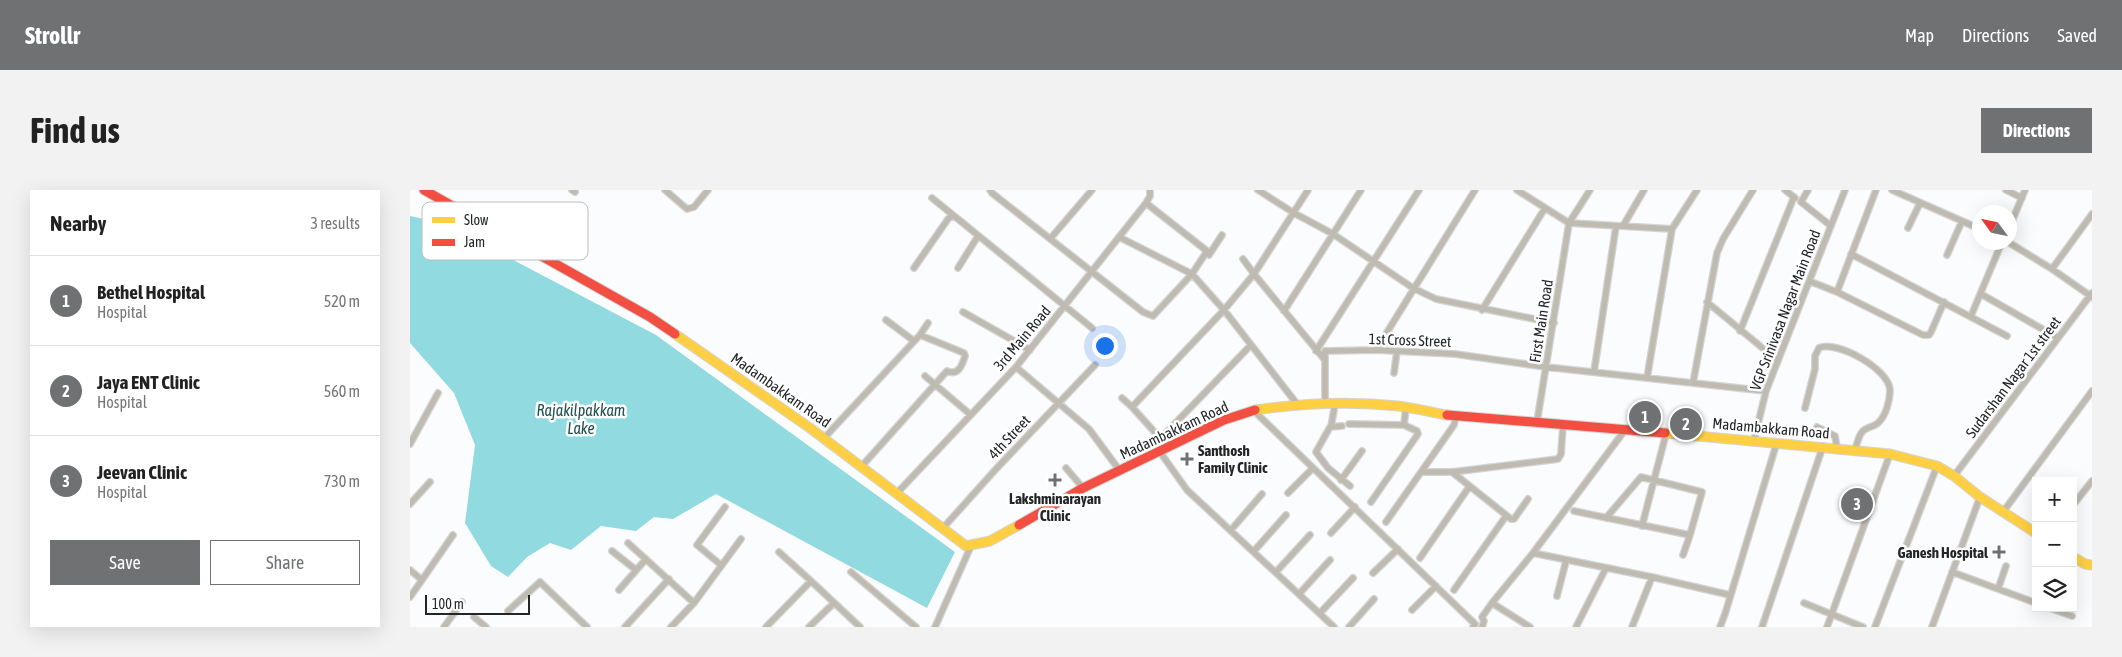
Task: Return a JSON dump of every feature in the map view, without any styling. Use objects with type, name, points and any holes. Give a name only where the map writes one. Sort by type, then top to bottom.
[{"type":"street","name":"Madambakkam Road","points":[[424,190],[434,192],[451,202]]},
{"type":"street","points":[[665,190],[687,209],[694,207],[708,190]]},
{"type":"street","points":[[990,190],[1091,272],[1143,312],[1153,316],[1192,274],[1222,235]]},
{"type":"street","points":[[1050,239],[1092,190]]},
{"type":"street","name":"3rd Main Road","points":[[898,492],[1016,368],[1146,203],[1150,196],[1150,190]]},
{"type":"street","points":[[1258,190],[1294,213],[1333,234],[1413,288],[1436,300],[1554,323]]},
{"type":"street","points":[[1132,407],[1224,310],[1254,274],[1308,190]]},
{"type":"street","points":[[1284,311],[1361,190]]},
{"type":"street","points":[[1316,351],[1419,190]]},
{"type":"street","points":[[1376,350],[1475,190]]},
{"type":"street","points":[[1517,190],[1528,193],[1545,208],[1569,223],[1672,230]]},
{"type":"street","points":[[1569,223],[1590,190]]},
{"type":"street","points":[[1594,372],[1619,226],[1644,190]]},
{"type":"street","points":[[1647,378],[1672,230],[1697,190]]},
{"type":"street","points":[[1693,383],[1717,253],[1722,239],[1753,190]]},
{"type":"street","points":[[1785,190],[1831,226]]},
{"type":"street","points":[[1801,202],[1808,190]]},
{"type":"street","name":"VGP Srinivasa Nagar Main Road","points":[[1754,440],[1766,391],[1777,360],[1845,190]]},
{"type":"street","points":[[1836,292],[1876,190]]},
{"type":"street","points":[[1892,190],[1972,225]]},
{"type":"street","points":[[2006,190],[2022,198]]},
{"type":"street","points":[[2017,210],[2025,190]]},
{"type":"street","points":[[1740,330],[1794,197]]},
{"type":"street","points":[[932,198],[1092,328]]},
{"type":"street","points":[[1146,203],[1207,251],[1208,255],[1215,258]]},
{"type":"street","points":[[1908,228],[1920,203]]},
{"type":"street","points":[[1482,310],[1545,208]]},
{"type":"street","points":[[2052,269],[2092,214]]},
{"type":"street","points":[[914,268],[948,219],[953,215]]},
{"type":"street","points":[[1947,255],[1962,221]]},
{"type":"street","name":"First Main Road","points":[[1537,422],[1569,223]]},
{"type":"street","points":[[958,268],[978,236]]},
{"type":"street","points":[[1119,237],[1192,274],[1224,310],[1297,404]]},
{"type":"street","points":[[2017,248],[2091,295]]},
{"type":"street","points":[[1971,316],[1999,250]]},
{"type":"street","points":[[1851,254],[2007,336]]},
{"type":"street","points":[[1243,259],[1324,359]]},
{"type":"street","name":"Madambakkam Road","points":[[548,260],[650,317],[825,437],[861,467],[898,492],[966,546],[990,541],[1083,488],[1224,420],[1253,410],[1297,404],[1325,403],[1406,408],[1456,416],[1823,446],[1890,454],[1937,466],[1954,476],[1980,497],[2032,530]]},
{"type":"street","points":[[1808,281],[1836,292],[1923,336],[1929,335],[1931,332],[1944,302]]},
{"type":"street","points":[[1981,294],[2058,338]]},
{"type":"street","name":"Sudarshan Nagar 1st street","points":[[1954,476],[2091,295]]},
{"type":"street","points":[[1707,302],[1777,360]]},
{"type":"street","points":[[964,312],[1030,350]]},
{"type":"street","points":[[886,320],[914,341]]},
{"type":"street","points":[[825,437],[920,335],[928,323]]},
{"type":"street","points":[[861,467],[947,371],[953,374],[962,364],[965,356],[952,347],[920,335]]},
{"type":"street","points":[[1322,342],[1325,351],[1325,403]]},
{"type":"street","points":[[1160,439],[1252,345]]},
{"type":"street","points":[[1806,408],[1815,369],[1815,356],[1819,348],[1824,346],[1839,348],[1874,366],[1890,388],[1888,403],[1878,423],[1860,434],[1855,450]]},
{"type":"street","name":"1st Cross Street","points":[[1325,351],[1376,350],[1455,354],[1766,391]]},
{"type":"street","points":[[1394,373],[1397,351]]},
{"type":"street","name":"4th Street","points":[[943,528],[1095,365]]},
{"type":"street","points":[[1016,368],[1059,402],[1097,437],[1120,471]]},
{"type":"street","points":[[925,376],[971,415]]},
{"type":"street","points":[[2003,512],[2092,391]]},
{"type":"street","points":[[410,444],[438,393]]},
{"type":"street","points":[[1122,398],[1169,448]]},
{"type":"street","points":[[1335,404],[1331,427],[1316,452],[1328,468],[1350,486]]},
{"type":"street","points":[[1404,425],[1406,408]]},
{"type":"street","points":[[1253,410],[1476,624],[1473,627]]},
{"type":"street","points":[[1386,522],[1454,425],[1456,416]]},
{"type":"street","points":[[1349,424],[1404,425],[1417,431],[1418,434],[1372,502]]},
{"type":"street","points":[[1422,472],[1452,472],[1558,459],[1561,454],[1563,424]]},
{"type":"street","points":[[1331,427],[1342,426]]},
{"type":"street","points":[[1817,427],[1835,436],[1837,448]]},
{"type":"street","points":[[1482,627],[1484,621],[1482,616],[1533,554],[1626,430]]},
{"type":"street","points":[[1642,526],[1666,434]]},
{"type":"street","points":[[1720,627],[1726,614],[1776,442]]},
{"type":"street","points":[[1762,627],[1823,446]]},
{"type":"street","points":[[1342,480],[1362,451]]},
{"type":"street","points":[[1160,452],[1187,490],[1334,627]]},
{"type":"street","points":[[1827,627],[1890,454]]},
{"type":"street","points":[[1875,627],[1937,466]]},
{"type":"street","points":[[1066,468],[1083,488]]},
{"type":"street","points":[[1288,493],[1313,468]]},
{"type":"street","points":[[1452,472],[1511,519],[1514,519],[1528,499]]},
{"type":"street","points":[[1606,518],[1641,477],[1702,492],[1683,555]]},
{"type":"street","points":[[2077,500],[2092,481]]},
{"type":"street","points":[[410,504],[430,482]]},
{"type":"street","points":[[1420,558],[1470,487]]},
{"type":"street","points":[[1231,530],[1262,494]]},
{"type":"street","points":[[1932,627],[1980,497]]},
{"type":"street","points":[[721,564],[697,546],[725,506]]},
{"type":"street","points":[[1331,533],[1355,507]]},
{"type":"street","points":[[1574,512],[1690,535]]},
{"type":"street","points":[[1254,551],[1286,515]]},
{"type":"street","points":[[1454,590],[1506,516]]},
{"type":"street","points":[[410,597],[453,535]]},
{"type":"street","points":[[1276,572],[1310,535]]},
{"type":"street","points":[[671,627],[694,604],[721,564],[741,539]]},
{"type":"street","points":[[628,543],[694,604]]},
{"type":"street","points":[[935,627],[971,546]]},
{"type":"street","points":[[1373,573],[1398,549]]},
{"type":"street","points":[[612,551],[636,570]]},
{"type":"street","points":[[779,552],[860,627]]},
{"type":"street","points":[[1533,554],[1652,577],[1730,595]]},
{"type":"street","points":[[619,590],[646,559]]},
{"type":"street","points":[[2077,559],[2085,564],[2092,565]]},
{"type":"street","points":[[1299,594],[1330,560]]},
{"type":"street","points":[[1557,596],[1566,561]]},
{"type":"street","points":[[1998,589],[2006,566]]},
{"type":"street","points":[[1576,627],[1606,568]]},
{"type":"street","points":[[410,570],[422,580]]},
{"type":"street","points":[[851,572],[916,627]]},
{"type":"street","points":[[1952,572],[2032,602]]},
{"type":"street","points":[[1632,627],[1652,577]]},
{"type":"street","points":[[1320,613],[1353,578]]},
{"type":"street","points":[[625,627],[669,579]]},
{"type":"street","points":[[766,627],[811,581]]},
{"type":"street","points":[[508,611],[540,582],[588,627]]},
{"type":"street","points":[[1412,610],[1436,586]]},
{"type":"street","points":[[1349,627],[1374,599]]},
{"type":"street","points":[[444,627],[462,602]]},
{"type":"street","points":[[809,627],[834,603]]},
{"type":"street","points":[[1492,603],[1530,627]]},
{"type":"street","points":[[1804,604],[1863,627]]},
{"type":"street","points":[[2061,612],[2072,616]]},
{"type":"street","points":[[474,617],[486,627]]},
{"type":"water","name":"Rajakilpakkam Lake","points":[[410,216],[422,219],[422,260],[513,260],[656,335],[955,552],[927,608],[716,494],[673,519],[654,517],[636,531],[601,526],[571,550],[550,543],[527,557],[508,577],[491,566],[465,523],[475,445],[454,393],[410,343]]},
{"type":"traffic: slow","points":[[675,334],[810,428],[966,546],[990,541],[1019,525]]},
{"type":"traffic: slow","points":[[1255,410],[1308,404],[1344,403],[1398,406],[1447,415]]},
{"type":"traffic: slow","points":[[1665,433],[1890,454],[1937,466],[1954,476],[1980,497],[2032,530]]},
{"type":"traffic: slow","points":[[2077,559],[2085,564],[2092,565]]},
{"type":"traffic: jam","points":[[424,190],[445,202]]},
{"type":"traffic: jam","points":[[549,260],[650,317],[675,334]]},
{"type":"traffic: jam","points":[[1019,525],[1083,488],[1224,420],[1255,410]]},
{"type":"traffic: jam","points":[[1447,415],[1665,433]]},
{"type":"place","name":"Bethel Hospital","points":[[1645,417]]},
{"type":"place","name":"Jaya ENT Clinic","points":[[1686,424]]},
{"type":"place","name":"Santhosh Family Clinic","points":[[1187,459]]},
{"type":"place","name":"Lakshminarayan Clinic","points":[[1055,480]]},
{"type":"place","name":"Jeevan Clinic","points":[[1857,504]]},
{"type":"place","name":"Ganesh Hospital","points":[[1999,552]]}]
